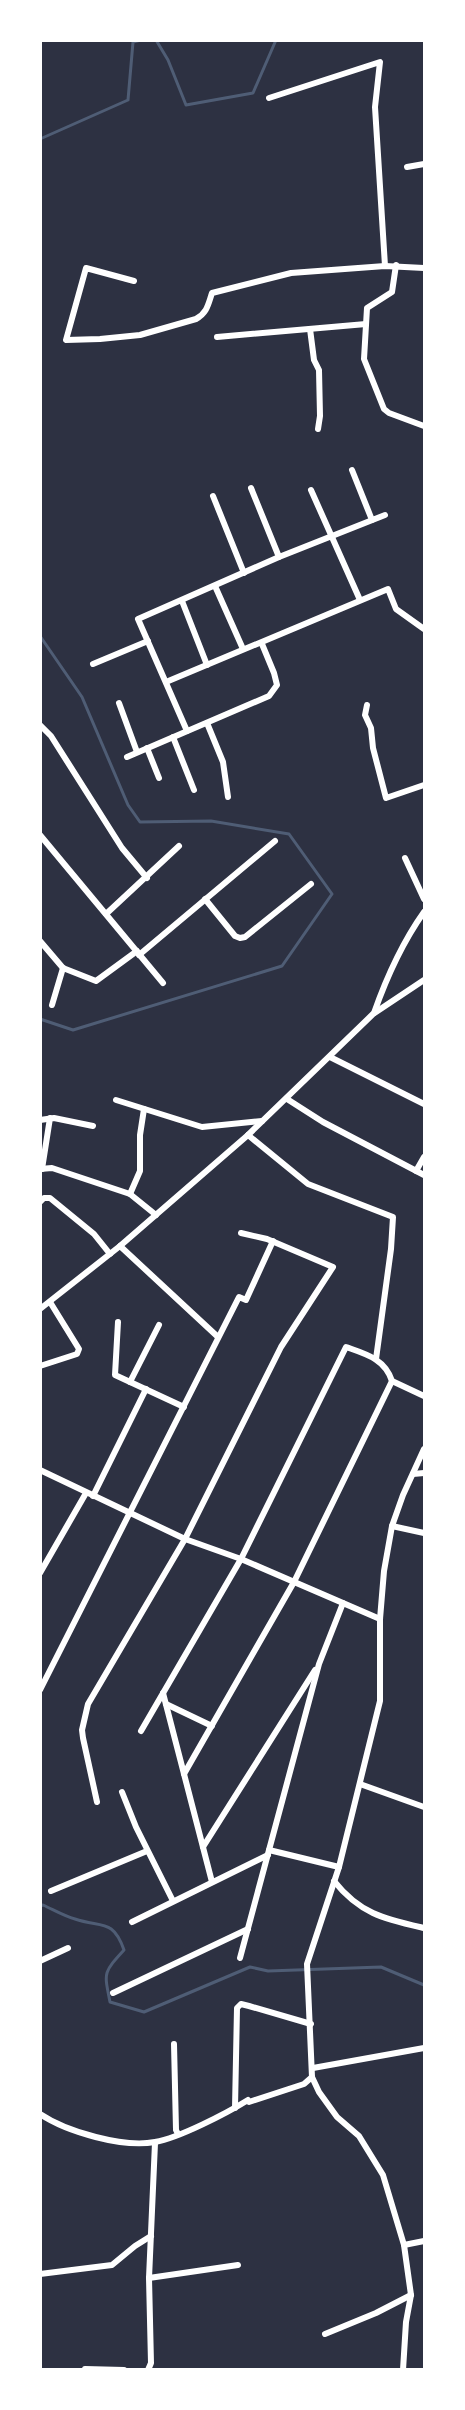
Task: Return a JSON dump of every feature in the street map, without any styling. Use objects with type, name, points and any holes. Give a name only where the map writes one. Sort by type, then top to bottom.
[{"type":"street","points":[[269,98],[380,62],[375,107],[385,266]]},
{"type":"street","points":[[407,167],[424,164]]},
{"type":"street","points":[[396,265],[392,292],[367,308],[364,359],[384,409],[424,426]]},
{"type":"street","points":[[134,280],[86,268],[66,339],[100,339],[140,334],[196,320],[207,310],[212,293],[291,273],[396,265],[424,268]]},
{"type":"street","points":[[217,337],[366,324]]},
{"type":"street","points":[[310,329],[314,360],[320,370],[318,429]]},
{"type":"street","points":[[352,470],[372,520]]},
{"type":"street","points":[[250,488],[279,557]]},
{"type":"street","points":[[311,490],[360,600]]},
{"type":"street","points":[[213,496],[244,573]]},
{"type":"street","points":[[187,731],[138,619],[279,557],[385,515]]},
{"type":"street","points":[[215,586],[243,649]]},
{"type":"street","points":[[166,682],[243,649],[262,644],[388,589],[396,609],[424,629]]},
{"type":"street","points":[[182,601],[207,664]]},
{"type":"street","points":[[93,663],[148,641]]},
{"type":"street","points":[[126,757],[269,696],[277,685],[262,644]]},
{"type":"street","points":[[119,703],[137,752]]},
{"type":"street","points":[[367,705],[365,715],[371,728],[373,748],[386,798],[424,785]]},
{"type":"street","points":[[207,723],[223,762],[228,797]]},
{"type":"street","points":[[40,725],[51,736],[122,848],[147,878]]},
{"type":"street","points":[[173,737],[194,790]]},
{"type":"street","points":[[147,748],[159,778]]},
{"type":"street","points":[[40,835],[163,983]]},
{"type":"street","points":[[40,941],[63,968],[96,981],[138,953],[275,841]]},
{"type":"street","points":[[106,914],[147,878],[178,846]]},
{"type":"street","points":[[405,858],[424,899]]},
{"type":"street","points":[[205,900],[240,938],[245,937],[310,884]]},
{"type":"street","points":[[373,1014],[403,944],[424,912]]},
{"type":"street","points":[[52,1005],[63,968]]},
{"type":"street","points":[[40,1309],[120,1246],[248,1135],[373,1014],[424,980]]},
{"type":"street","points":[[330,1057],[424,1104]]},
{"type":"street","points":[[287,1099],[323,1122],[424,1175]]},
{"type":"street","points":[[116,1100],[202,1127],[263,1121]]},
{"type":"street","points":[[130,1194],[140,1171],[140,1135],[144,1109]]},
{"type":"street","points":[[50,1118],[41,1169],[52,1168],[130,1194],[156,1215]]},
{"type":"street","points":[[40,1120],[50,1118],[93,1126]]},
{"type":"street","points":[[248,1135],[308,1184],[393,1217],[391,1249],[376,1359]]},
{"type":"street","points":[[416,1171],[424,1156]]},
{"type":"street","points":[[40,1202],[44,1198],[50,1198],[94,1234],[110,1254]]},
{"type":"street","points":[[97,1802],[82,1730],[88,1704],[185,1539],[281,1347],[333,1267],[273,1241],[241,1233]]},
{"type":"street","points":[[40,1689],[132,1512],[218,1337],[239,1297],[246,1300],[273,1241]]},
{"type":"street","points":[[120,1246],[218,1337]]},
{"type":"street","points":[[40,1366],[77,1354],[79,1349],[50,1302]]},
{"type":"street","points":[[118,1322],[114,1373],[184,1407]]},
{"type":"street","points":[[130,1382],[159,1325]]},
{"type":"street","points":[[141,1731],[241,1559],[346,1347],[376,1359],[390,1373],[392,1381],[294,1582],[184,1774]]},
{"type":"street","points":[[392,1381],[424,1396]]},
{"type":"street","points":[[93,1496],[146,1389]]},
{"type":"street","points":[[403,2370],[406,2322],[411,2295],[404,2245],[383,2175],[359,2136],[337,2117],[319,2092],[312,2077],[311,2024],[306,1980],[307,1964],[339,1867],[380,1701],[380,1619],[384,1571],[392,1526],[424,1449]]},
{"type":"street","points":[[40,1470],[185,1539],[241,1559],[380,1619]]},
{"type":"street","points":[[413,1474],[424,1473]]},
{"type":"street","points":[[40,1573],[86,1493]]},
{"type":"street","points":[[392,1526],[424,1533]]},
{"type":"street","points":[[240,1958],[319,1664],[343,1603]]},
{"type":"street","points":[[203,1847],[319,1664]]},
{"type":"street","points":[[163,1694],[212,1882]]},
{"type":"street","points":[[166,1704],[212,1726]]},
{"type":"street","points":[[360,1784],[424,1807]]},
{"type":"street","points":[[122,1792],[147,1851],[173,1901]]},
{"type":"street","points":[[51,1891],[147,1851]]},
{"type":"street","points":[[132,1922],[269,1852],[339,1867]]},
{"type":"street","points":[[334,1881],[348,1898],[367,1911],[388,1920],[424,1928]]},
{"type":"street","points":[[113,1993],[248,1929]]},
{"type":"street","points":[[40,1961],[68,1948]]},
{"type":"street","points":[[235,2108],[237,2008],[242,2004],[311,2024]]},
{"type":"street","points":[[174,2044],[176,2130],[178,2134]]},
{"type":"street","points":[[313,2068],[424,2049]]},
{"type":"street","points":[[40,2114],[56,2124],[104,2139],[155,2142],[178,2134],[248,2100],[249,2102],[304,2084],[312,2077]]},
{"type":"street","points":[[148,2370],[151,2363],[149,2278],[155,2142]]},
{"type":"street","points":[[40,2274],[112,2265],[151,2236]]},
{"type":"street","points":[[404,2245],[424,2241]]},
{"type":"street","points":[[149,2278],[238,2265]]},
{"type":"street","points":[[325,2334],[376,2313],[411,2295]]},
{"type":"street","points":[[85,2369],[124,2370]]},
{"type":"waterway","points":[[40,139],[128,100],[133,42],[141,40]]},
{"type":"waterway","points":[[156,40],[168,60],[186,105],[253,93],[276,40]]},
{"type":"waterway","points":[[40,636],[82,697],[128,805],[140,822],[211,821],[289,834],[332,894],[282,966],[73,1030],[40,1019]]},
{"type":"waterway","points":[[40,1906],[43,1905],[84,1922],[105,1926],[115,1933],[124,1950],[107,1973],[110,2002],[144,2012],[250,1967],[268,1971],[381,1967],[424,1985]]}]
